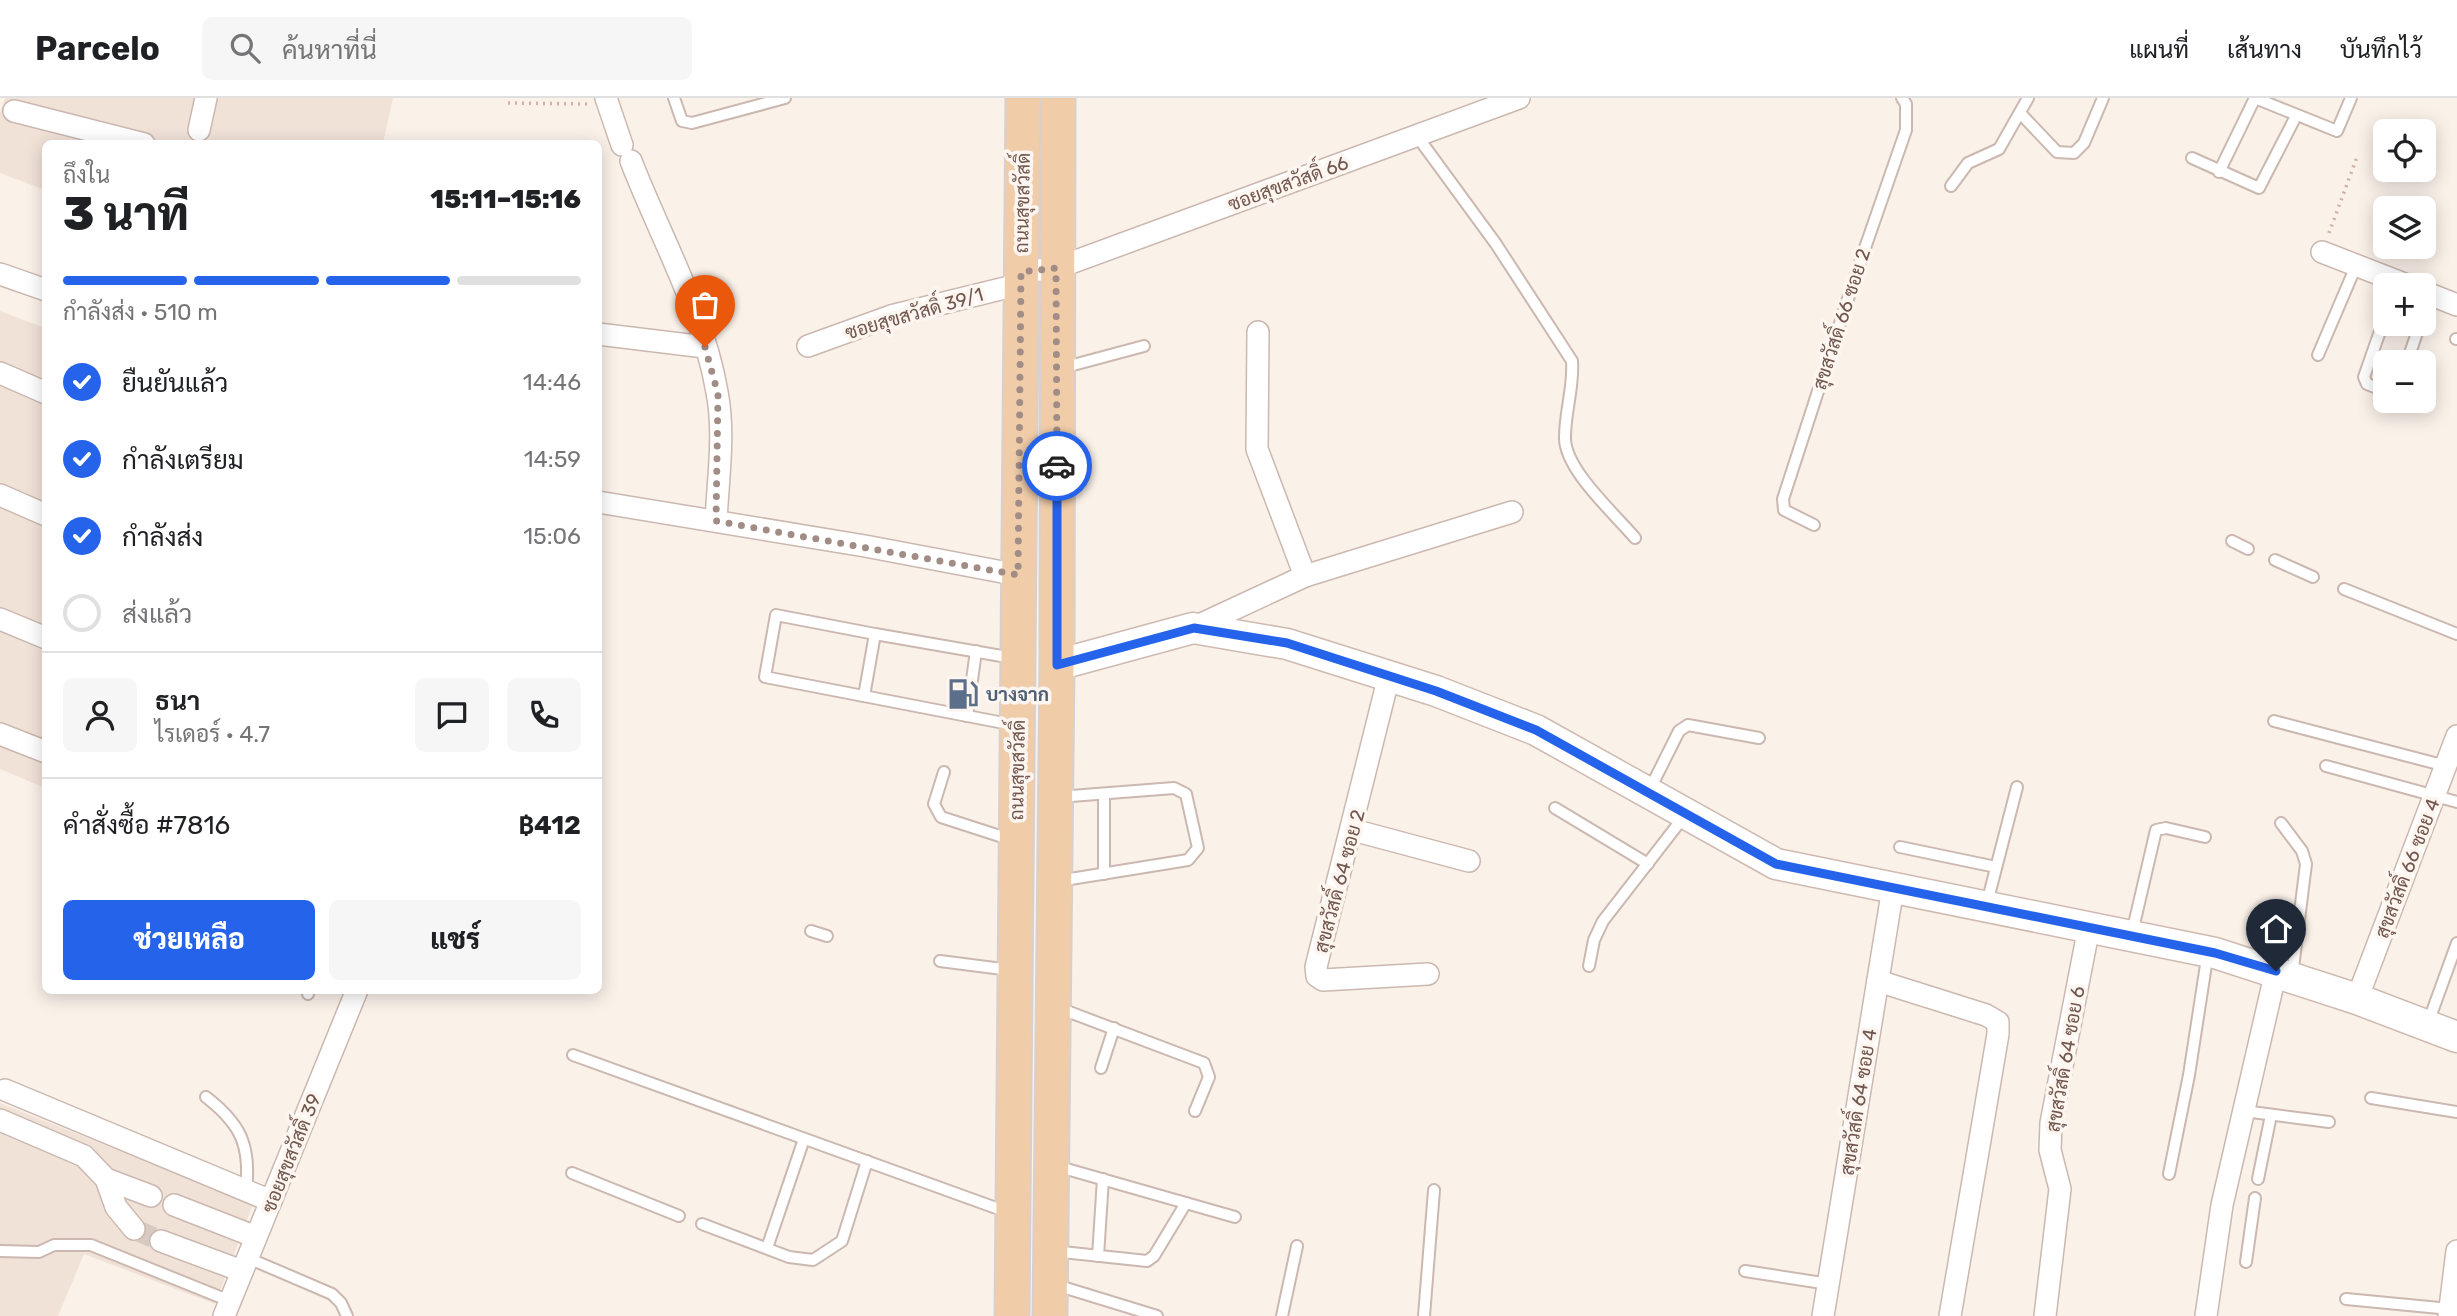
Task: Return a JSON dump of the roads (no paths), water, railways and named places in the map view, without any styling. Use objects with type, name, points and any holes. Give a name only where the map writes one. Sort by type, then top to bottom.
[{"type":"main road","name":"ถนนสุขสวัสดิ์","points":[[1012,1316],[1023,98]]},
{"type":"main road","name":"ถนนสุขสวัสดิ์","points":[[1050,1300],[1057,665],[1058,98]]},
{"type":"street","points":[[198,139],[206,98]]},
{"type":"street","name":"ซอยสุขสวัสดิ์ 66","points":[[1021,278],[1056,268],[1520,98]]},
{"type":"street","points":[[608,101],[626,153],[705,347],[718,394],[716,521]]},
{"type":"street","points":[[14,111],[128,140]]},
{"type":"street","points":[[2322,252],[2374,273]]},
{"type":"street","points":[[0,274],[42,289]]},
{"type":"street","name":"ซอยสุขสวัสดิ์ 39/1","points":[[808,346],[891,316],[1021,278]]},
{"type":"street","points":[[2436,297],[2457,305]]},
{"type":"street","points":[[1258,332],[1257,449],[1305,576]]},
{"type":"street","points":[[602,334],[705,347]]},
{"type":"street","points":[[0,373],[42,391]]},
{"type":"street","points":[[0,495],[42,512]]},
{"type":"street","points":[[602,503],[1018,575]]},
{"type":"street","points":[[1057,665],[1194,628],[1305,576],[1512,512]]},
{"type":"street","points":[[0,619],[42,636]]},
{"type":"street","points":[[1194,628],[1287,643],[1389,676],[1536,730],[1776,864],[2208,951],[2357,999],[2457,1037]]},
{"type":"street","name":"สุขสวัสดิ์ 64 ซอย 2","points":[[1389,676],[1353,830],[1316,967],[1317,976],[1323,980],[1427,974]]},
{"type":"street","points":[[0,734],[42,750]]},
{"type":"street","name":"สุขสวัสดิ์ 66 ซอย 4","points":[[2357,999],[2457,736]]},
{"type":"street","points":[[1353,830],[1469,861]]},
{"type":"street","name":"สุขสวัสดิ์ 64 ซอย 4","points":[[1824,1316],[1893,888]]},
{"type":"street","name":"สุขสวัสดิ์ 64 ซอย 6","points":[[2045,1316],[2060,1189],[2050,1150],[2052,1123],[2089,927]]},
{"type":"street","points":[[2206,1316],[2222,1205],[2244,1111],[2284,974]]},
{"type":"street","points":[[1878,981],[1986,1015],[1998,1022],[1950,1316]]},
{"type":"street","name":"ซอยสุขสวัสดิ์ 39","points":[[227,1308],[355,994]]},
{"type":"street","points":[[5,1090],[271,1201]]},
{"type":"street","points":[[0,1119],[84,1156],[106,1179],[116,1207],[134,1229]]},
{"type":"street","points":[[106,1179],[151,1196]]},
{"type":"street","points":[[174,1205],[256,1237]]},
{"type":"street","points":[[161,1241],[245,1264]]},
{"type":"street","points":[[2450,1312],[2457,1251]]},
{"type":"lane","points":[[674,98],[682,121],[692,123],[785,98]]},
{"type":"lane","name":"สุขสวัสดิ์ 66 ซอย 2","points":[[1814,525],[1784,510],[1783,499],[1906,130],[1906,104],[1902,98]]},
{"type":"lane","points":[[1951,186],[1968,163],[1999,149],[2028,98]]},
{"type":"lane","points":[[2021,114],[2056,152],[2074,152],[2084,143],[2102,98]]},
{"type":"lane","points":[[2220,172],[2255,98],[2337,131],[2351,98]]},
{"type":"lane","points":[[2192,158],[2259,188],[2296,116]]},
{"type":"lane","points":[[1416,136],[1496,244],[1572,361],[1573,377],[1565,450],[1574,467],[1636,538]]},
{"type":"lane","points":[[2318,355],[2356,266]]},
{"type":"lane","points":[[1057,370],[1144,346]]},
{"type":"lane","points":[[2373,351],[2364,377],[2367,384],[2373,386]]},
{"type":"lane","points":[[2232,541],[2248,549]]},
{"type":"lane","points":[[2276,560],[2313,577]]},
{"type":"lane","points":[[2344,589],[2457,634]]},
{"type":"lane","points":[[1017,725],[765,677],[776,615],[1018,658]]},
{"type":"lane","points":[[864,696],[875,634]]},
{"type":"lane","points":[[967,716],[976,651]]},
{"type":"lane","points":[[2274,721],[2446,766]]},
{"type":"lane","points":[[1649,792],[1679,731],[1688,725],[1759,738]]},
{"type":"lane","points":[[2326,766],[2457,802]]},
{"type":"lane","points":[[944,772],[934,804],[942,817],[1016,841]]},
{"type":"lane","points":[[1986,905],[2017,787]]},
{"type":"lane","points":[[1054,881],[1188,860],[1198,848],[1186,794],[1182,790],[1174,788],[1055,798]]},
{"type":"lane","points":[[1104,794],[1104,874]]},
{"type":"lane","points":[[1555,807],[1648,864]]},
{"type":"lane","points":[[1589,966],[1594,940],[1603,921],[1687,813]]},
{"type":"lane","points":[[2281,823],[2302,851],[2306,864],[2284,974]]},
{"type":"lane","points":[[2131,935],[2156,830],[2166,828],[2204,837]]},
{"type":"lane","points":[[1900,847],[1996,867]]},
{"type":"lane","points":[[811,931],[827,936]]},
{"type":"lane","points":[[2427,1026],[2457,943]]},
{"type":"lane","points":[[2169,1174],[2189,1076],[2208,951]]},
{"type":"lane","points":[[940,961],[1015,970]]},
{"type":"lane","points":[[1053,1006],[1204,1063],[1209,1077],[1195,1111]]},
{"type":"lane","points":[[1101,1068],[1114,1028]]},
{"type":"lane","points":[[573,1055],[1013,1214]]},
{"type":"lane","points":[[206,1097],[230,1118],[242,1139],[249,1163],[246,1190]]},
{"type":"lane","points":[[2371,1098],[2457,1112]]},
{"type":"lane","points":[[2244,1111],[2329,1122]]},
{"type":"lane","points":[[2259,1179],[2271,1115]]},
{"type":"lane","points":[[767,1248],[804,1139]]},
{"type":"lane","points":[[702,1224],[789,1256],[813,1260],[842,1241],[867,1161]]},
{"type":"lane","points":[[1051,1164],[1235,1217]]},
{"type":"lane","points":[[572,1174],[679,1216]]},
{"type":"lane","points":[[1098,1256],[1102,1179]]},
{"type":"lane","points":[[1424,1316],[1434,1190]]},
{"type":"lane","points":[[2246,1262],[2255,1198]]},
{"type":"lane","points":[[1050,1250],[1147,1261],[1154,1256],[1186,1203]]},
{"type":"lane","points":[[0,1251],[39,1252],[54,1245],[91,1245],[227,1308]]},
{"type":"lane","points":[[1282,1316],[1297,1246]]},
{"type":"lane","points":[[245,1264],[332,1294],[341,1303],[347,1316]]},
{"type":"lane","points":[[1745,1271],[1829,1284]]},
{"type":"lane","points":[[2346,1299],[2450,1312]]},
{"type":"lane","points":[[1050,1300],[1157,1316]]},
{"type":"tunnel","points":[[134,1229],[161,1241]]},
{"type":"place","name":"บางจาก","points":[[963,694]]}]
